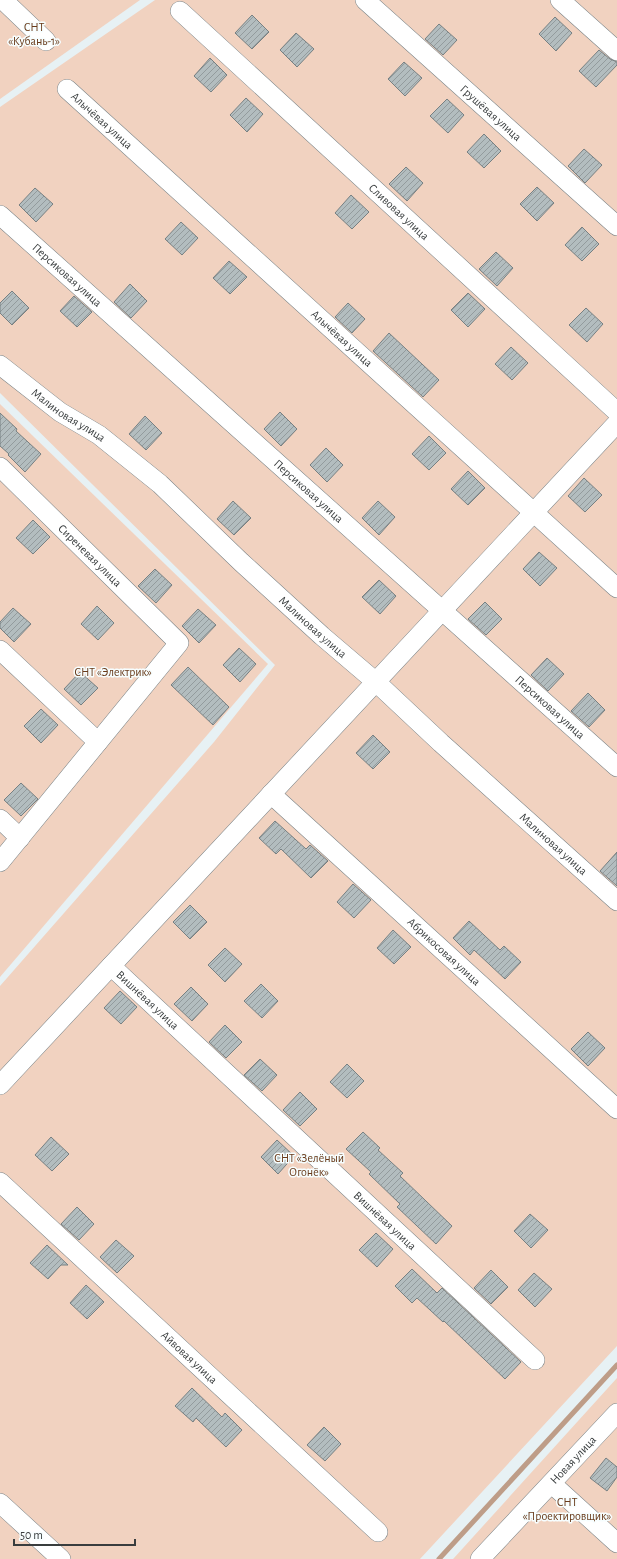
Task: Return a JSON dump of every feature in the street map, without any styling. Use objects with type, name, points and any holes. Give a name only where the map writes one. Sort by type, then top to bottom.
[{"type":"street","points":[[3,0],[46,41]]},
{"type":"street","name":"Грушёвая улица","points":[[365,0],[617,226]]},
{"type":"street","points":[[560,0],[617,50]]},
{"type":"street","name":"Сливовая улица","points":[[180,11],[617,412]]},
{"type":"street","name":"Алычёвая улица","points":[[67,89],[617,588]]},
{"type":"street","name":"Персиковая улица","points":[[0,215],[617,767]]},
{"type":"street","name":"Малиновая улица","points":[[0,365],[60,412],[100,435],[160,484],[247,568],[322,636],[376,682],[440,743],[617,901]]},
{"type":"street","points":[[0,1085],[617,423]]},
{"type":"street","name":"Сиреневая улица","points":[[0,467],[179,643],[98,742]]},
{"type":"street","points":[[0,650],[98,742],[0,862]]},
{"type":"street","name":"Абрикосовая улица","points":[[271,794],[617,1109]]},
{"type":"street","points":[[0,819],[20,838]]},
{"type":"street","name":"Вишнёвая улица","points":[[111,966],[536,1360]]},
{"type":"street","name":"Айвовая улица","points":[[0,1182],[378,1532]]},
{"type":"street","name":"Новая улица","points":[[480,1559],[617,1414]]},
{"type":"street","points":[[552,1484],[617,1544]]},
{"type":"street","points":[[0,1503],[61,1559]]},
{"type":"green space","name":"СНТ «Кубань-1»","points":[[0,0],[140,0],[0,99]]},
{"type":"green space","name":"СНТ «Зелёный Огонёк»","points":[[155,0],[617,0],[617,1346],[420,1559],[0,1559],[0,986],[214,742],[275,665],[0,393],[0,107]]},
{"type":"green space","name":"СНТ «Электрик»","points":[[0,404],[268,664],[0,977]]},
{"type":"green space","name":"СНТ «Проектировщик»","points":[[617,1378],[617,1559],[453,1559],[454,1558]]},
{"type":"building","points":[[252,15],[269,32],[252,49],[235,33]]},
{"type":"building","points":[[555,17],[572,33],[556,51],[539,34]]},
{"type":"building","points":[[439,24],[457,40],[443,55],[425,39]]},
{"type":"building","points":[[296,33],[314,49],[297,67],[280,50]]},
{"type":"building","points":[[599,50],[610,59],[617,62],[617,65],[596,87],[579,71]]},
{"type":"building","points":[[210,58],[227,75],[211,92],[194,76]]},
{"type":"building","points":[[404,62],[422,78],[405,96],[388,79]]},
{"type":"building","points":[[246,98],[263,114],[247,132],[230,115]]},
{"type":"building","points":[[447,99],[464,115],[448,133],[430,116]]},
{"type":"building","points":[[484,134],[501,151],[484,168],[467,152]]},
{"type":"building","points":[[584,149],[602,165],[585,183],[568,166]]},
{"type":"building","points":[[406,167],[423,183],[407,201],[389,184]]},
{"type":"building","points":[[537,187],[554,203],[537,221],[520,204]]},
{"type":"building","points":[[35,188],[53,204],[36,222],[19,205]]},
{"type":"building","points":[[351,195],[369,212],[352,229],[335,213]]},
{"type":"building","points":[[181,222],[198,238],[182,255],[165,239]]},
{"type":"building","points":[[582,227],[599,244],[582,261],[565,245]]},
{"type":"building","points":[[496,252],[513,268],[497,286],[479,269]]},
{"type":"building","points":[[229,261],[247,277],[230,294],[213,278]]},
{"type":"building","points":[[130,284],[147,301],[131,318],[114,302]]},
{"type":"building","points":[[12,291],[29,308],[12,325],[0,313],[0,303]]},
{"type":"building","points":[[468,293],[485,309],[468,327],[451,310]]},
{"type":"building","points":[[74,296],[92,312],[77,327],[60,311]]},
{"type":"building","points":[[348,303],[365,319],[352,333],[335,317]]},
{"type":"building","points":[[586,308],[603,324],[587,342],[569,325]]},
{"type":"building","points":[[389,333],[439,380],[423,397],[373,351]]},
{"type":"building","points":[[511,347],[528,363],[512,380],[495,364]]},
{"type":"building","points":[[280,412],[297,429],[281,446],[264,429]]},
{"type":"building","points":[[0,413],[17,429],[16,431],[41,454],[25,472],[0,446]]},
{"type":"building","points":[[145,416],[162,433],[146,450],[129,434]]},
{"type":"building","points":[[429,436],[446,453],[429,470],[412,454]]},
{"type":"building","points":[[326,448],[343,465],[327,482],[310,465]]},
{"type":"building","points":[[468,471],[485,488],[468,505],[451,489]]},
{"type":"building","points":[[584,478],[602,495],[585,512],[568,496]]},
{"type":"building","points":[[233,501],[251,518],[234,535],[217,519]]},
{"type":"building","points":[[378,501],[395,517],[379,535],[362,518]]},
{"type":"building","points":[[33,520],[50,537],[33,554],[16,538]]},
{"type":"building","points":[[539,552],[557,568],[540,586],[523,569]]},
{"type":"building","points":[[155,569],[172,585],[156,603],[138,586]]},
{"type":"building","points":[[379,580],[396,596],[380,614],[362,597]]},
{"type":"building","points":[[485,602],[502,619],[486,635],[468,619]]},
{"type":"building","points":[[97,606],[114,623],[98,640],[81,624]]},
{"type":"building","points":[[13,608],[31,624],[14,642],[0,628],[0,622]]},
{"type":"building","points":[[198,609],[216,625],[199,643],[182,626]]},
{"type":"building","points":[[239,648],[256,664],[240,682],[223,665]]},
{"type":"building","points":[[547,658],[564,674],[548,691],[531,675]]},
{"type":"building","points":[[188,667],[229,707],[213,725],[171,685]]},
{"type":"building","points":[[80,672],[98,688],[81,705],[64,689]]},
{"type":"building","points":[[588,693],[605,710],[589,727],[571,711]]},
{"type":"building","points":[[41,709],[58,725],[41,743],[24,726]]},
{"type":"building","points":[[373,735],[390,752],[373,769],[356,753]]},
{"type":"building","points":[[21,783],[38,799],[21,816],[4,800]]},
{"type":"building","points":[[275,821],[306,849],[310,845],[328,861],[311,878],[281,849],[276,854],[259,838]]},
{"type":"building","points":[[617,852],[617,886],[600,871]]},
{"type":"building","points":[[353,884],[371,900],[354,918],[337,902]]},
{"type":"building","points":[[190,905],[207,922],[190,939],[173,922]]},
{"type":"building","points":[[469,921],[500,950],[504,946],[521,962],[505,979],[474,950],[470,955],[453,938]]},
{"type":"building","points":[[393,930],[411,947],[394,964],[377,948]]},
{"type":"building","points":[[225,948],[242,964],[225,982],[208,965]]},
{"type":"building","points":[[261,984],[278,1001],[262,1018],[244,1001]]},
{"type":"building","points":[[191,987],[208,1004],[192,1021],[174,1004]]},
{"type":"building","points":[[120,991],[137,1007],[121,1024],[104,1008]]},
{"type":"building","points":[[225,1025],[242,1042],[226,1058],[209,1042]]},
{"type":"building","points":[[588,1032],[605,1048],[588,1066],[571,1049]]},
{"type":"building","points":[[260,1059],[277,1075],[262,1091],[244,1075]]},
{"type":"building","points":[[347,1064],[364,1081],[347,1098],[330,1082]]},
{"type":"building","points":[[300,1092],[317,1109],[300,1126],[283,1110]]},
{"type":"building","points":[[363,1132],[380,1148],[378,1150],[403,1173],[400,1176],[452,1226],[436,1244],[397,1207],[400,1204],[369,1174],[371,1172],[346,1149]]},
{"type":"building","points":[[51,1137],[69,1154],[52,1171],[35,1155]]},
{"type":"building","points":[[277,1140],[294,1156],[278,1174],[261,1157]]},
{"type":"building","points":[[77,1207],[94,1224],[79,1240],[61,1224]]},
{"type":"building","points":[[530,1214],[548,1230],[531,1248],[514,1231]]},
{"type":"building","points":[[376,1233],[393,1249],[377,1267],[359,1250]]},
{"type":"building","points":[[116,1240],[134,1256],[117,1273],[100,1257]]},
{"type":"building","points":[[47,1245],[68,1265],[61,1265],[48,1279],[30,1263]]},
{"type":"building","points":[[412,1269],[437,1293],[442,1288],[521,1362],[505,1379],[444,1321],[443,1322],[417,1298],[412,1303],[395,1286]]},
{"type":"building","points":[[491,1270],[508,1287],[491,1304],[474,1288]]},
{"type":"building","points":[[534,1273],[552,1289],[535,1307],[518,1290]]},
{"type":"building","points":[[86,1285],[104,1302],[87,1319],[70,1303]]},
{"type":"building","points":[[192,1388],[222,1417],[225,1413],[242,1430],[226,1447],[196,1418],[193,1422],[175,1406]]},
{"type":"building","points":[[324,1427],[341,1444],[325,1461],[307,1445]]},
{"type":"building","points":[[606,1458],[617,1467],[617,1477],[607,1491],[590,1478]]},
{"type":"waterway","points":[[439,1559],[617,1365]]}]
